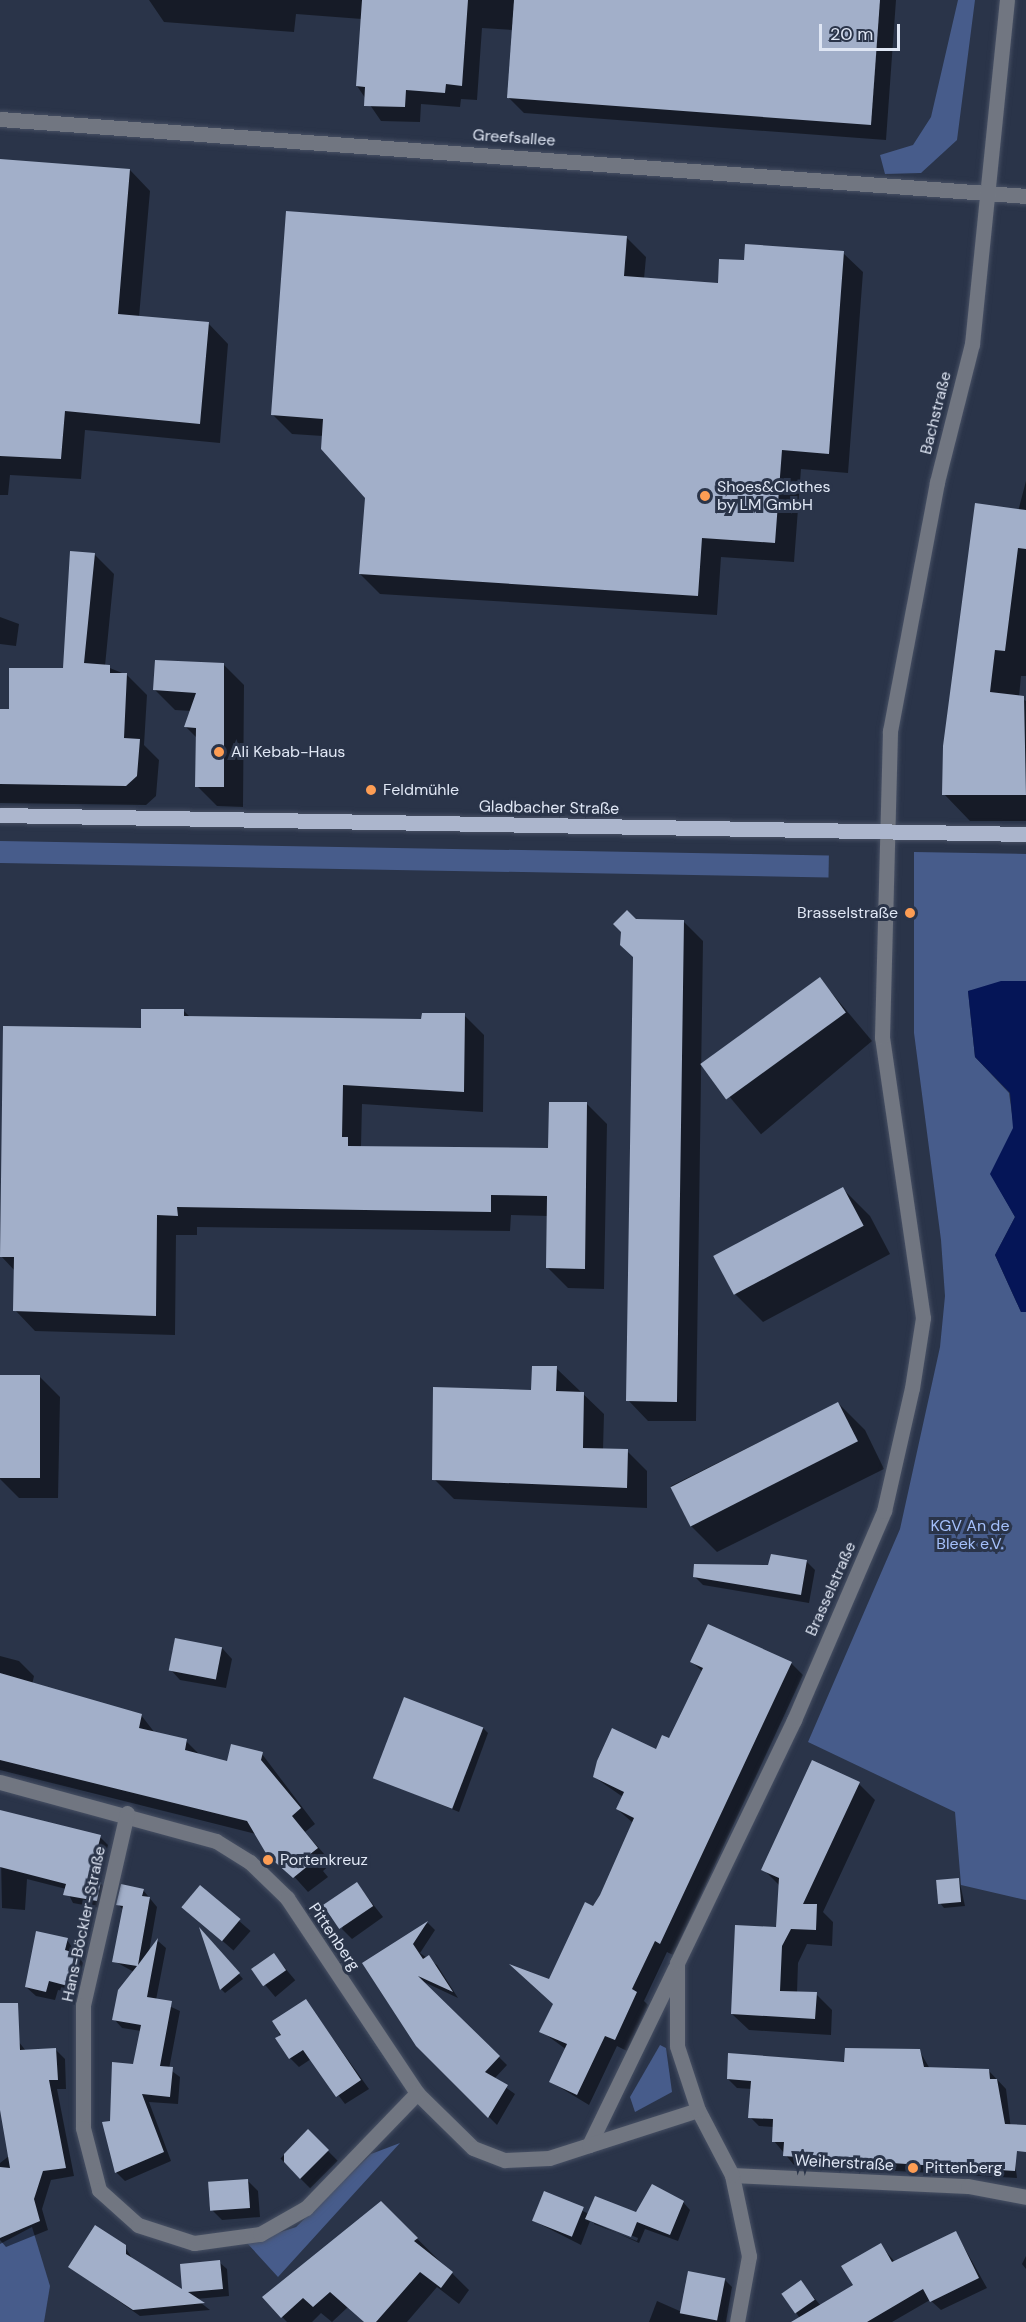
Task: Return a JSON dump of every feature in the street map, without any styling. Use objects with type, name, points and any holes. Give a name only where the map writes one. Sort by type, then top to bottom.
[{"type":"main road","name":"Gladbacher Straße","points":[[0,815],[1026,834]]},
{"type":"street","name":"Bachstraße","points":[[886,833],[890,731],[937,482],[972,344],[1007,0]]},
{"type":"street","name":"Greefsallee","points":[[0,119],[986,191],[1026,196]]},
{"type":"street","name":"Brasselstraße","points":[[737,2322],[749,2256],[732,2175],[698,2110],[677,2046],[678,1963],[794,1720],[884,1511],[912,1388],[923,1318],[882,1037],[886,833]]},
{"type":"street","name":"Pittenberg","points":[[0,1782],[127,1813],[216,1841],[250,1862],[286,1898],[417,2093],[473,2148],[505,2160],[549,2158],[698,2110]]},
{"type":"street","name":"Hans-Böckler-Straße","points":[[127,1813],[84,2005],[83,2128],[99,2190],[138,2225],[194,2243],[260,2234],[306,2208],[417,2093]]},
{"type":"street","points":[[589,2145],[678,1963]]},
{"type":"street","name":"Weiherstraße","points":[[732,2175],[968,2186],[1026,2197]]},
{"type":"green space","points":[[958,0],[975,0],[957,140],[921,173],[885,174],[880,155],[913,145],[931,117]]},
{"type":"green space","points":[[0,841],[829,855],[828,877],[0,863]]},
{"type":"green space","name":"KGV An de Bleek e.V.","points":[[914,852],[1026,854],[1026,981],[968,991],[975,1057],[1009,1093],[1014,1128],[991,1174],[1015,1217],[995,1255],[1021,1312],[1026,1312],[1026,1900],[961,1885],[955,1812],[808,1742],[900,1529],[940,1347],[945,1296],[941,1240],[914,1033]]},
{"type":"green space","points":[[660,2045],[666,2048],[672,2092],[635,2112],[630,2097]]},
{"type":"green space","points":[[400,2143],[278,2277],[247,2243],[296,2227],[371,2154]]},
{"type":"green space","points":[[32,2227],[50,2286],[44,2322],[0,2322],[0,2244]]},
{"type":"shaded area","points":[[1001,981],[1026,981],[1026,1312],[1021,1312],[995,1255],[1015,1217],[990,1174],[1013,1128],[1010,1093],[975,1057],[968,991]]},
{"type":"building","points":[[362,0],[468,0],[462,86],[446,84],[445,93],[406,90],[405,107],[364,106],[365,87],[356,86]]},
{"type":"building","points":[[514,0],[880,0],[871,125],[507,98]]},
{"type":"building","points":[[0,159],[130,169],[118,314],[209,322],[200,424],[65,411],[61,459],[0,456]]},
{"type":"building","points":[[286,211],[627,236],[624,276],[718,283],[719,259],[744,260],[745,244],[844,251],[829,454],[782,450],[775,543],[702,538],[698,596],[359,574],[365,498],[321,449],[323,419],[271,415]]},
{"type":"building","points":[[975,503],[1026,510],[1026,549],[1018,548],[1005,651],[995,650],[990,692],[1024,696],[1026,795],[942,795],[943,746]]},
{"type":"building","points":[[70,551],[95,553],[84,663],[110,665],[110,673],[127,673],[124,738],[140,739],[137,776],[126,786],[0,784],[0,709],[9,709],[9,668],[63,668]]},
{"type":"building","points":[[155,660],[224,663],[224,787],[195,787],[196,728],[184,727],[196,693],[153,690]]},
{"type":"building","points":[[627,910],[636,919],[684,920],[677,1402],[626,1401],[633,957],[620,945],[621,932],[613,924]]},
{"type":"building","points":[[820,977],[846,1013],[726,1100],[700,1064]]},
{"type":"building","points":[[141,1009],[184,1009],[184,1016],[421,1019],[422,1013],[465,1013],[464,1092],[343,1085],[342,1137],[348,1137],[348,1146],[548,1148],[549,1102],[587,1102],[585,1269],[546,1268],[547,1196],[491,1195],[491,1212],[177,1207],[178,1216],[157,1215],[156,1316],[13,1311],[14,1257],[0,1257],[3,1026],[141,1028]]},
{"type":"building","points":[[843,1187],[864,1226],[734,1295],[713,1256]]},
{"type":"building","points":[[532,1366],[557,1366],[556,1391],[584,1392],[583,1448],[628,1449],[627,1488],[432,1480],[433,1387],[531,1390]]},
{"type":"building","points":[[0,1375],[40,1375],[40,1478],[0,1478]]},
{"type":"building","points":[[838,1402],[858,1441],[690,1527],[670,1487]]},
{"type":"building","points":[[771,1554],[807,1560],[801,1595],[693,1577],[694,1564],[768,1565]]},
{"type":"building","points":[[708,1624],[792,1662],[660,1944],[655,1941],[632,1989],[637,1992],[615,2040],[605,2036],[577,2095],[549,2082],[567,2044],[539,2032],[553,2004],[509,1964],[549,1979],[585,1902],[593,1906],[600,1895],[634,1818],[616,1809],[624,1792],[593,1777],[597,1761],[612,1728],[656,1749],[662,1735],[669,1738],[703,1668],[690,1662]]},
{"type":"building","points":[[175,1638],[222,1647],[216,1680],[169,1670]]},
{"type":"building","points":[[0,1673],[142,1714],[139,1728],[187,1739],[185,1750],[227,1761],[231,1744],[263,1752],[261,1760],[301,1808],[292,1816],[318,1848],[309,1855],[314,1861],[293,1878],[267,1855],[247,1821],[0,1760]]},
{"type":"building","points":[[404,1697],[483,1727],[452,1809],[373,1778]]},
{"type":"building","points":[[812,1760],[860,1782],[803,1904],[817,1904],[816,1930],[791,1929],[782,1946],[780,1991],[817,1992],[815,2019],[731,2014],[735,1925],[776,1927],[779,1878],[761,1870]]},
{"type":"building","points":[[0,1810],[101,1835],[90,1878],[101,1881],[97,1901],[63,1895],[66,1884],[0,1867]]},
{"type":"building","points":[[959,1878],[961,1902],[938,1904],[936,1880]]},
{"type":"building","points":[[357,1882],[373,1906],[339,1929],[323,1905]]},
{"type":"building","points":[[121,1884],[144,1889],[142,1896],[150,1897],[138,1965],[158,1938],[147,1997],[172,2001],[160,2066],[173,2067],[170,2097],[142,2094],[164,2152],[115,2173],[102,2122],[110,2121],[112,2062],[133,2064],[141,2025],[112,2020],[118,1990],[137,1966],[112,1962],[123,1906],[116,1905]]},
{"type":"building","points":[[200,1885],[241,1919],[222,1941],[181,1907]]},
{"type":"building","points":[[428,1921],[413,1944],[423,1959],[429,1955],[453,1992],[418,1976],[500,2056],[485,2072],[508,2085],[488,2118],[416,2046],[362,1963]]},
{"type":"building","points":[[199,1927],[240,1973],[220,1990]]},
{"type":"building","points":[[36,1931],[68,1938],[65,1950],[75,1953],[68,1986],[49,1981],[46,1992],[25,1987]]},
{"type":"building","points":[[274,1953],[286,1970],[263,1986],[251,1969]]},
{"type":"building","points":[[306,1999],[361,2080],[336,2097],[303,2050],[289,2059],[275,2038],[281,2035],[272,2021]]},
{"type":"building","points":[[0,2003],[18,2003],[20,2050],[56,2048],[58,2080],[49,2080],[66,2168],[43,2171],[34,2199],[40,2221],[0,2238],[0,2167],[10,2168],[0,2110]]},
{"type":"building","points":[[845,2048],[920,2049],[924,2067],[989,2069],[990,2079],[997,2079],[1005,2124],[1026,2125],[1026,2152],[1017,2151],[1015,2171],[783,2156],[784,2142],[772,2142],[773,2119],[748,2118],[751,2081],[727,2079],[728,2053],[844,2062]]},
{"type":"building","points":[[308,2129],[329,2150],[300,2179],[284,2162],[284,2154]]},
{"type":"building","points":[[248,2179],[250,2208],[210,2211],[208,2182]]},
{"type":"building","points":[[652,2184],[684,2201],[670,2235],[637,2222],[631,2237],[585,2219],[595,2196],[636,2212]]},
{"type":"building","points":[[544,2191],[584,2207],[572,2237],[532,2221]]},
{"type":"building","points":[[381,2201],[418,2238],[414,2241],[453,2272],[441,2288],[420,2272],[376,2322],[364,2322],[330,2292],[313,2307],[303,2298],[281,2318],[262,2297]]},
{"type":"building","points":[[95,2225],[126,2245],[126,2254],[182,2289],[180,2264],[220,2260],[223,2289],[188,2292],[205,2303],[133,2310],[68,2267]]},
{"type":"building","points":[[956,2231],[979,2278],[930,2302],[923,2289],[867,2322],[791,2322],[853,2285],[841,2266],[881,2243],[892,2262]]},
{"type":"building","points":[[688,2271],[725,2278],[717,2320],[680,2313]]},
{"type":"building","points":[[801,2280],[815,2300],[795,2313],[781,2294]]},
{"type":"place","name":"Shoes&Clothes by LM GmbH","points":[[705,496]]},
{"type":"place","name":"Ali Kebab-Haus","points":[[219,752]]},
{"type":"place","name":"Feldmühle","points":[[371,790]]},
{"type":"place","name":"Brasselstraße","points":[[910,913]]},
{"type":"place","name":"Portenkreuz","points":[[268,1860]]},
{"type":"place","name":"Pittenberg","points":[[913,2168]]}]
